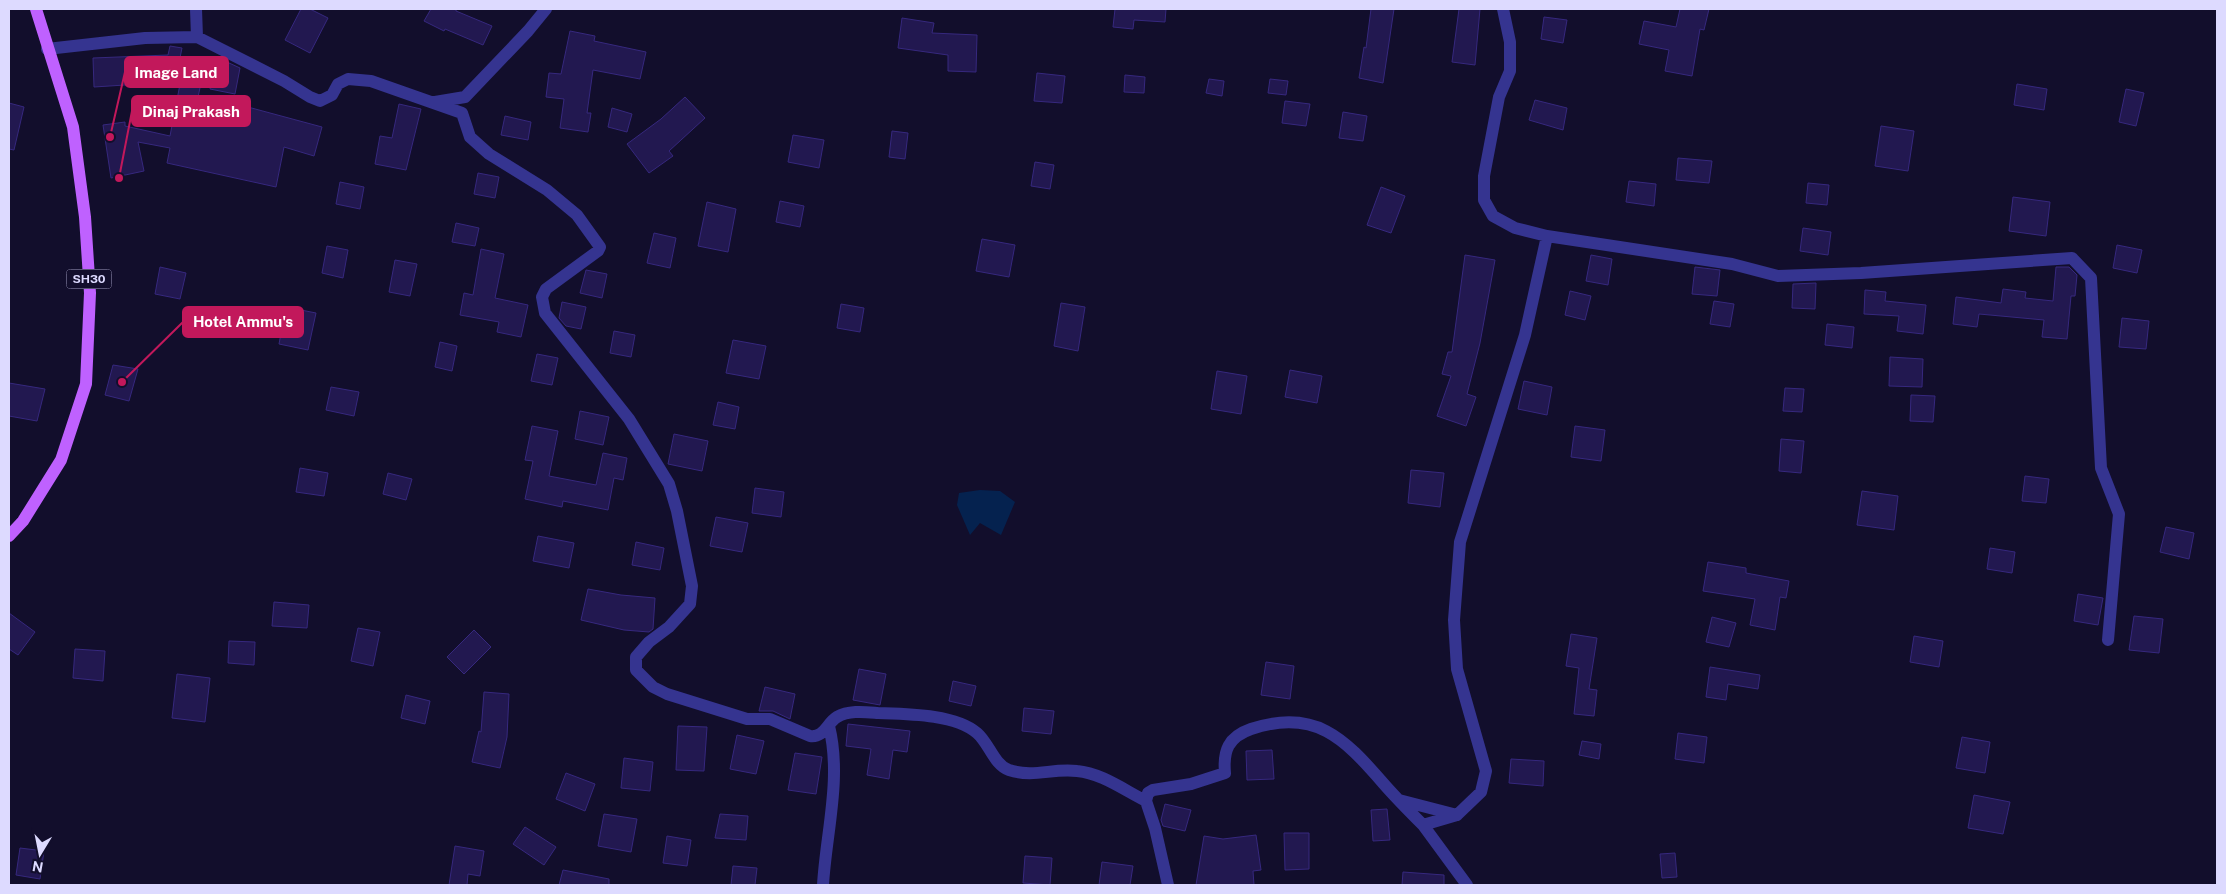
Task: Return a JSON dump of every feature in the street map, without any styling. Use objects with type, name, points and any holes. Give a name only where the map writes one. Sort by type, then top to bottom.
[{"type":"main road","name":"SH30","points":[[9,536],[23,521],[61,460],[86,384],[90,293],[85,217],[73,128],[36,9]]},
{"type":"street","points":[[196,9],[198,37]]},
{"type":"street","points":[[433,102],[465,97],[528,31],[546,9]]},
{"type":"street","points":[[1503,9],[1510,42],[1510,71],[1499,97],[1484,176],[1484,200],[1493,216],[1515,228],[1548,236],[1732,264],[1778,276],[1862,273],[2072,258],[2091,278],[2101,468],[2119,514],[2108,640]]},
{"type":"street","points":[[47,49],[145,38],[198,37],[320,101],[332,95],[338,84],[348,79],[370,81],[462,113],[470,137],[489,154],[548,190],[577,215],[600,246],[598,251],[546,289],[542,297],[545,313],[629,419],[669,484],[677,511],[692,586],[690,604],[670,627],[649,642],[636,657],[636,670],[653,687],[668,694],[746,719],[770,719],[815,737],[829,726],[836,717],[854,712],[908,714],[954,721],[967,725],[979,734],[998,763],[1007,770],[1037,775],[1053,771],[1076,771],[1096,774],[1146,801]]},
{"type":"street","points":[[1422,825],[1457,815],[1482,792],[1486,771],[1457,670],[1454,620],[1460,542],[1525,335],[1548,236]]},
{"type":"street","points":[[1168,885],[1155,828],[1146,801],[1148,793],[1153,790],[1191,784],[1225,773],[1223,755],[1231,742],[1248,730],[1274,722],[1306,723],[1328,731],[1354,750],[1422,825],[1467,885]]},
{"type":"street","points":[[823,885],[834,789],[833,740],[829,726]]},
{"type":"street","points":[[1399,800],[1457,815]]},
{"type":"water","points":[[980,490],[1000,491],[1015,502],[1001,535],[980,523],[970,535],[957,505],[959,493]]},
{"type":"building","points":[[301,9],[310,9],[328,18],[310,53],[285,40]]},
{"type":"building","points":[[431,9],[456,9],[456,11],[492,26],[483,45],[445,29],[444,31],[424,21]]},
{"type":"building","points":[[1115,9],[1166,9],[1165,22],[1134,20],[1133,29],[1113,27]]},
{"type":"building","points":[[1371,9],[1394,9],[1383,83],[1359,78],[1364,47],[1366,48]]},
{"type":"building","points":[[1459,9],[1480,9],[1475,65],[1452,62]]},
{"type":"building","points":[[1680,9],[1709,9],[1704,30],[1700,29],[1692,76],[1665,71],[1669,50],[1639,44],[1644,21],[1676,27]]},
{"type":"building","points":[[1544,17],[1567,20],[1563,43],[1541,39]]},
{"type":"building","points":[[902,18],[934,23],[932,33],[977,35],[976,72],[948,71],[948,55],[898,48]]},
{"type":"building","points":[[570,31],[595,36],[594,41],[646,52],[640,79],[593,70],[587,113],[591,113],[588,132],[560,128],[564,99],[546,97],[549,73],[561,74]]},
{"type":"building","points":[[170,46],[182,48],[174,87],[156,83],[94,87],[93,58],[168,55]]},
{"type":"building","points":[[216,57],[240,68],[235,94],[210,89]]},
{"type":"building","points":[[1037,73],[1065,76],[1062,103],[1034,101]]},
{"type":"building","points":[[1125,75],[1145,77],[1144,93],[1124,92]]},
{"type":"building","points":[[181,79],[201,83],[194,116],[228,123],[233,103],[322,127],[314,156],[284,147],[276,187],[167,163],[170,148],[138,142],[144,171],[111,178],[103,125],[125,122],[125,126],[170,136]]},
{"type":"building","points":[[1209,79],[1224,81],[1222,96],[1206,93]]},
{"type":"building","points":[[1270,79],[1288,81],[1286,95],[1268,93]]},
{"type":"building","points":[[2017,84],[2047,89],[2044,110],[2014,105]]},
{"type":"building","points":[[2126,89],[2144,93],[2136,126],[2119,122]]},
{"type":"building","points":[[685,97],[705,118],[669,151],[673,156],[649,173],[627,144],[661,119]]},
{"type":"building","points":[[1535,100],[1567,108],[1563,130],[1529,120]]},
{"type":"building","points":[[1285,101],[1310,104],[1306,126],[1282,123]]},
{"type":"building","points":[[9,103],[24,107],[14,150],[9,149]]},
{"type":"building","points":[[399,104],[421,109],[406,170],[375,164],[380,136],[392,138]]},
{"type":"building","points":[[612,108],[632,114],[627,132],[608,127]]},
{"type":"building","points":[[1343,112],[1367,116],[1363,141],[1339,138]]},
{"type":"building","points":[[505,116],[531,122],[528,140],[501,135]]},
{"type":"building","points":[[1881,126],[1914,131],[1908,171],[1875,166]]},
{"type":"building","points":[[892,131],[908,133],[905,159],[889,157]]},
{"type":"building","points":[[793,135],[824,140],[819,168],[788,162]]},
{"type":"building","points":[[1678,158],[1712,161],[1709,183],[1676,180]]},
{"type":"building","points":[[1035,162],[1054,165],[1050,189],[1031,186]]},
{"type":"building","points":[[478,173],[499,177],[495,198],[474,194]]},
{"type":"building","points":[[1629,181],[1656,184],[1654,206],[1626,202]]},
{"type":"building","points":[[340,182],[364,187],[360,209],[336,204]]},
{"type":"building","points":[[1808,183],[1829,185],[1827,205],[1806,203]]},
{"type":"building","points":[[1381,187],[1405,196],[1391,233],[1367,225]]},
{"type":"building","points":[[2013,197],[2050,202],[2046,236],[2009,231]]},
{"type":"building","points":[[780,201],[804,206],[800,227],[776,222]]},
{"type":"building","points":[[707,202],[736,209],[728,252],[698,246]]},
{"type":"building","points":[[456,223],[479,228],[475,246],[452,242]]},
{"type":"building","points":[[1803,228],[1831,232],[1828,255],[1800,251]]},
{"type":"building","points":[[654,233],[676,238],[670,268],[647,263]]},
{"type":"building","points":[[982,239],[1015,245],[1009,277],[976,271]]},
{"type":"building","points":[[2117,245],[2142,250],[2137,273],[2113,268]]},
{"type":"building","points":[[327,246],[348,250],[343,278],[322,273]]},
{"type":"building","points":[[481,249],[504,254],[495,298],[528,305],[521,337],[497,332],[499,322],[460,315],[464,293],[473,295]]},
{"type":"building","points":[[1465,255],[1495,260],[1480,343],[1467,394],[1476,397],[1466,426],[1437,416],[1451,376],[1442,374],[1448,352],[1452,352]]},
{"type":"building","points":[[1591,255],[1612,259],[1608,285],[1586,281]]},
{"type":"building","points":[[395,260],[417,264],[410,296],[389,292]]},
{"type":"building","points":[[160,267],[186,273],[180,299],[155,294]]},
{"type":"building","points":[[1695,267],[1720,270],[1717,296],[1692,294]]},
{"type":"building","points":[[2056,267],[2069,267],[2077,275],[2075,296],[2071,296],[2067,339],[2042,337],[2044,320],[1979,314],[1977,327],[1953,324],[1956,297],[2001,303],[2003,289],[2026,292],[2025,298],[2053,301]]},
{"type":"building","points":[[586,270],[607,274],[602,298],[580,293]]},
{"type":"building","points":[[1816,283],[1815,309],[1792,308],[1793,284]]},
{"type":"building","points":[[1865,290],[1886,292],[1885,301],[1926,305],[1923,334],[1897,331],[1899,316],[1864,314]]},
{"type":"building","points":[[1570,291],[1591,296],[1585,320],[1565,315]]},
{"type":"building","points":[[1714,301],[1734,304],[1730,327],[1710,324]]},
{"type":"building","points":[[562,302],[586,307],[581,329],[566,326],[559,318]]},
{"type":"building","points":[[1061,303],[1085,307],[1078,351],[1054,346]]},
{"type":"building","points":[[841,304],[864,308],[860,332],[837,328]]},
{"type":"building","points":[[286,307],[316,313],[308,350],[279,344]]},
{"type":"building","points":[[2122,318],[2149,321],[2146,349],[2119,347]]},
{"type":"building","points":[[1827,324],[1854,327],[1852,348],[1825,345]]},
{"type":"building","points":[[614,331],[635,335],[631,357],[610,353]]},
{"type":"building","points":[[733,340],[766,346],[759,379],[726,373]]},
{"type":"building","points":[[440,342],[457,346],[452,371],[435,367]]},
{"type":"building","points":[[537,354],[558,358],[552,385],[531,381]]},
{"type":"building","points":[[1890,357],[1923,359],[1922,387],[1889,386]]},
{"type":"building","points":[[113,365],[138,369],[129,401],[105,395]]},
{"type":"building","points":[[1290,370],[1322,376],[1317,403],[1285,397]]},
{"type":"building","points":[[1217,371],[1247,376],[1241,414],[1211,409]]},
{"type":"building","points":[[1524,381],[1552,387],[1547,415],[1518,409]]},
{"type":"building","points":[[9,383],[45,389],[37,421],[9,416]]},
{"type":"building","points":[[331,387],[359,392],[354,416],[326,410]]},
{"type":"building","points":[[1785,388],[1804,389],[1802,412],[1783,411]]},
{"type":"building","points":[[1911,395],[1935,396],[1933,422],[1910,421]]},
{"type":"building","points":[[718,402],[739,407],[735,429],[713,425]]},
{"type":"building","points":[[580,411],[609,417],[603,445],[575,439]]},
{"type":"building","points":[[532,426],[558,431],[549,476],[596,485],[603,453],[627,458],[623,480],[614,478],[608,510],[563,501],[562,507],[525,499],[533,461],[525,460]]},
{"type":"building","points":[[1575,426],[1605,430],[1601,461],[1571,457]]},
{"type":"building","points":[[674,434],[708,441],[702,471],[668,464]]},
{"type":"building","points":[[1781,439],[1804,441],[1801,473],[1779,471]]},
{"type":"building","points":[[300,468],[328,473],[324,496],[296,492]]},
{"type":"building","points":[[1411,470],[1444,473],[1440,507],[1408,503]]},
{"type":"building","points":[[388,473],[412,479],[406,500],[383,494]]},
{"type":"building","points":[[2025,476],[2049,479],[2046,503],[2022,501]]},
{"type":"building","points":[[755,488],[784,492],[781,517],[752,513]]},
{"type":"building","points":[[1862,491],[1898,496],[1894,530],[1857,525]]},
{"type":"building","points":[[716,517],[748,523],[742,552],[710,546]]},
{"type":"building","points":[[2166,527],[2194,533],[2189,559],[2160,552]]},
{"type":"building","points":[[538,536],[574,543],[569,568],[533,561]]},
{"type":"building","points":[[636,542],[664,548],[660,570],[632,565]]},
{"type":"building","points":[[1990,548],[2015,552],[2012,573],[1987,569]]},
{"type":"building","points":[[1708,562],[1746,568],[1746,573],[1789,581],[1786,598],[1780,597],[1775,630],[1750,625],[1755,599],[1703,591]]},
{"type":"building","points":[[588,589],[621,595],[655,598],[653,629],[649,632],[624,630],[581,620]]},
{"type":"building","points":[[2078,594],[2103,598],[2098,625],[2074,621]]},
{"type":"building","points":[[274,602],[309,605],[307,628],[272,626]]},
{"type":"building","points":[[9,613],[35,632],[18,655],[9,649]]},
{"type":"building","points":[[2134,616],[2163,619],[2159,653],[2129,650]]},
{"type":"building","points":[[1712,617],[1736,623],[1729,647],[1706,642]]},
{"type":"building","points":[[358,628],[380,632],[373,666],[351,661]]},
{"type":"building","points":[[474,630],[491,647],[464,674],[447,657]]},
{"type":"building","points":[[1571,634],[1597,638],[1589,689],[1597,690],[1594,716],[1574,714],[1579,668],[1566,666]]},
{"type":"building","points":[[1914,636],[1943,641],[1939,667],[1910,662]]},
{"type":"building","points":[[229,641],[255,642],[254,665],[228,663]]},
{"type":"building","points":[[75,649],[105,651],[103,681],[73,678]]},
{"type":"building","points":[[1266,662],[1294,666],[1290,699],[1261,695]]},
{"type":"building","points":[[1710,667],[1760,675],[1758,689],[1728,684],[1726,700],[1706,697]]},
{"type":"building","points":[[859,669],[886,674],[880,705],[853,700]]},
{"type":"building","points":[[177,674],[210,678],[205,722],[172,718]]},
{"type":"building","points":[[953,681],[976,686],[971,706],[949,701]]},
{"type":"building","points":[[765,687],[795,694],[790,719],[773,711],[759,711]]},
{"type":"building","points":[[484,692],[509,694],[507,737],[500,768],[472,762],[479,731],[481,732]]},
{"type":"building","points":[[406,695],[430,701],[425,724],[401,718]]},
{"type":"building","points":[[1024,708],[1054,711],[1051,734],[1022,731]]},
{"type":"building","points":[[848,724],[910,731],[907,752],[893,750],[889,779],[867,775],[871,749],[846,746]]},
{"type":"building","points":[[678,726],[707,727],[704,771],[676,770]]},
{"type":"building","points":[[1678,733],[1707,737],[1704,763],[1675,759]]},
{"type":"building","points":[[737,735],[764,741],[756,774],[730,769]]},
{"type":"building","points":[[1962,737],[1990,742],[1985,773],[1956,768]]},
{"type":"building","points":[[1582,741],[1601,744],[1599,759],[1579,755]]},
{"type":"building","points":[[1272,750],[1274,779],[1247,780],[1246,751]]},
{"type":"building","points":[[795,753],[822,757],[816,794],[788,790]]},
{"type":"building","points":[[624,758],[653,762],[650,791],[621,788]]},
{"type":"building","points":[[1511,759],[1544,761],[1543,786],[1509,783]]},
{"type":"building","points":[[566,773],[595,784],[585,811],[556,799]]},
{"type":"building","points":[[1974,795],[2010,802],[2003,834],[1968,828]]},
{"type":"building","points":[[1165,804],[1191,810],[1185,831],[1163,826],[1161,820]]},
{"type":"building","points":[[1387,809],[1390,840],[1373,841],[1371,810]]},
{"type":"building","points":[[604,814],[637,819],[631,852],[598,846]]},
{"type":"building","points":[[720,814],[748,816],[746,840],[715,838]]},
{"type":"building","points":[[525,827],[556,847],[544,865],[513,844]]},
{"type":"building","points":[[1284,833],[1309,833],[1309,869],[1285,870]]},
{"type":"building","points":[[1256,835],[1261,870],[1253,871],[1254,885],[1196,885],[1204,836],[1223,839]]},
{"type":"building","points":[[667,836],[691,840],[687,866],[663,863]]},
{"type":"building","points":[[455,846],[484,851],[480,876],[468,874],[467,885],[449,885]]},
{"type":"building","points":[[20,848],[44,851],[40,879],[16,875]]},
{"type":"building","points":[[1675,853],[1677,877],[1662,878],[1660,854]]},
{"type":"building","points":[[1025,856],[1052,858],[1050,885],[1023,883]]},
{"type":"building","points":[[1102,862],[1133,866],[1130,885],[1099,885]]},
{"type":"building","points":[[733,866],[757,868],[755,885],[731,885]]},
{"type":"building","points":[[563,870],[609,879],[609,885],[559,885]]},
{"type":"building","points":[[1403,872],[1444,875],[1444,885],[1402,885]]},
{"type":"place","name":"Image Land","points":[[110,137]]},
{"type":"place","name":"Dinaj Prakash","points":[[119,178]]},
{"type":"place","name":"Hotel Ammu's","points":[[122,382]]}]
